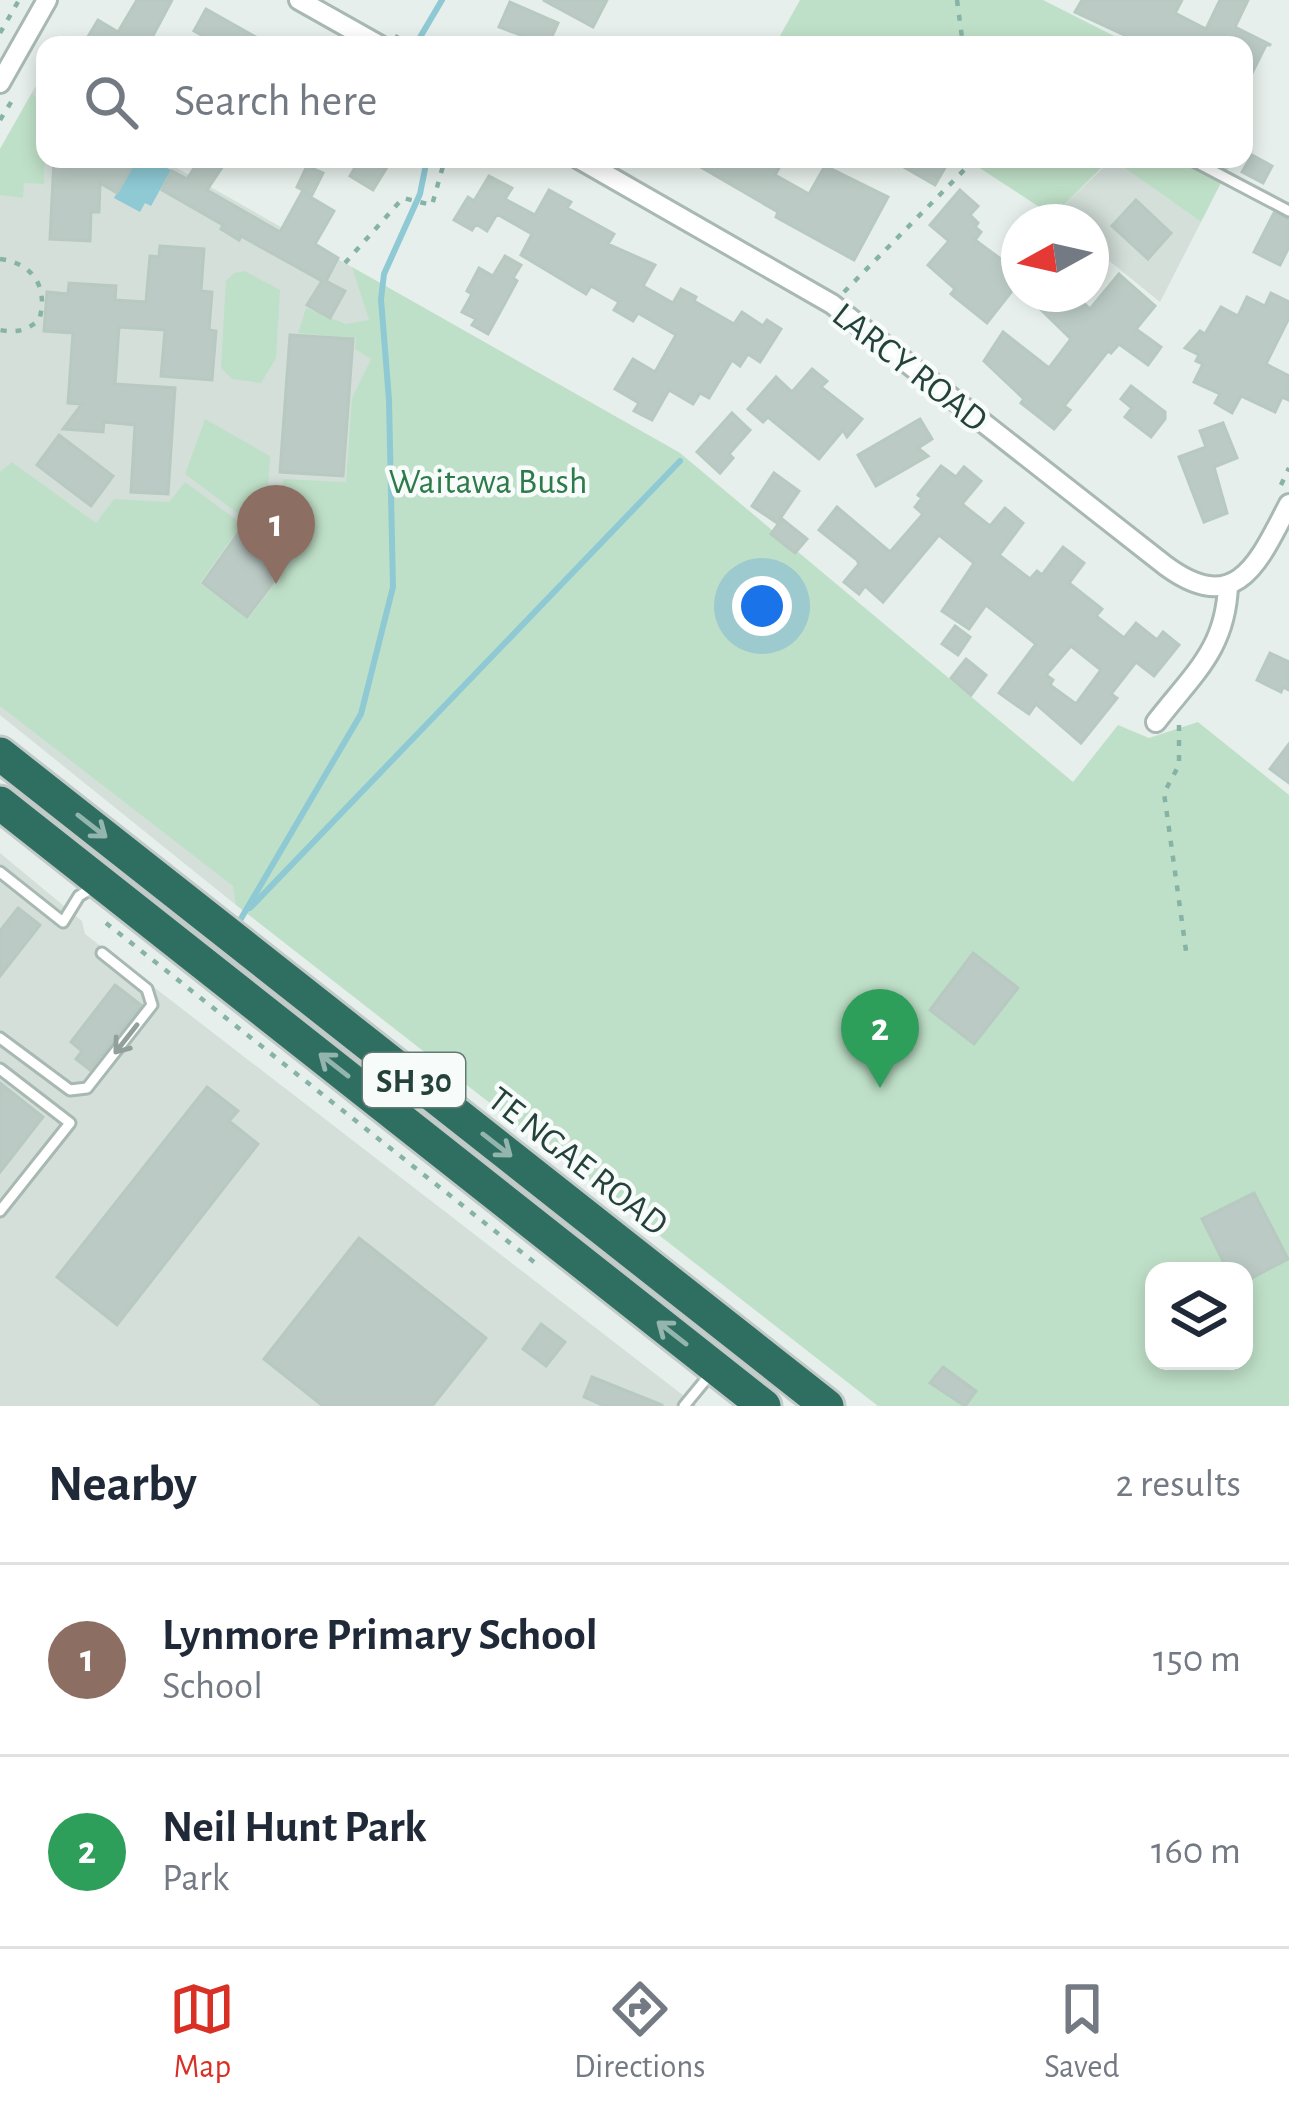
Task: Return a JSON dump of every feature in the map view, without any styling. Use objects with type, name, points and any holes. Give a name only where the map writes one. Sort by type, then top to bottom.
[{"type":"highway","name":"TE NGAE ROAD","points":[[0,754],[827,1406]]},
{"type":"highway","name":"SH 30","points":[[0,803],[764,1406]]},
{"type":"street","points":[[8,88],[47,0]]},
{"type":"street","points":[[299,0],[363,36]]},
{"type":"street","name":"LARCY ROAD","points":[[595,168],[832,304],[1177,574],[1204,587],[1228,585]]},
{"type":"street","points":[[1156,722],[1217,643],[1225,622],[1228,585],[1252,570],[1284,495]]},
{"type":"lane","points":[[1207,168],[1289,211]]},
{"type":"lane","points":[[0,872],[63,922],[79,896],[102,883]]},
{"type":"lane","points":[[0,1037],[70,1090],[87,1088],[152,1005],[147,989],[101,953]]},
{"type":"lane","points":[[0,1069],[70,1124],[0,1210]]},
{"type":"lane","points":[[684,1406],[716,1368]]},
{"type":"path","points":[[0,33],[19,0]]},
{"type":"path","points":[[957,0],[962,36]]},
{"type":"path","points":[[0,120],[8,88]]},
{"type":"path","points":[[345,263],[403,198],[432,205],[442,168]]},
{"type":"path","points":[[831,283],[844,293],[966,168]]},
{"type":"path","points":[[0,259],[26,266],[36,277],[42,296],[39,320],[22,332],[0,330]]},
{"type":"path","points":[[1284,495],[1289,468]]},
{"type":"path","points":[[1184,712],[1179,723],[1179,765],[1164,793],[1187,958]]},
{"type":"shaded area","points":[[35,87],[36,168],[177,168],[680,453],[236,905],[0,715],[0,149]]},
{"type":"shaded area","points":[[1103,168],[1125,168],[1201,222],[1160,302],[1109,261],[1109,204],[1065,204]]},
{"type":"shaded area","points":[[0,853],[82,921],[85,934],[697,1406],[0,1406]]},
{"type":"green space","points":[[800,0],[1043,0],[1114,36],[780,36]]},
{"type":"green space","points":[[32,93],[36,99],[36,168],[44,168],[44,184],[24,183],[23,198],[0,195],[0,149]]},
{"type":"green space","points":[[980,168],[1101,168],[1065,204],[1035,204]]},
{"type":"green space","points":[[1125,168],[1228,168],[1201,222]]},
{"type":"green space","name":"Waitawa Bush","points":[[352,267],[680,453],[1073,782],[1118,725],[1149,738],[1198,722],[1289,795],[1289,1406],[878,1406],[236,905],[233,886],[0,706],[0,472],[12,462],[96,523],[114,499],[169,502],[185,482],[242,524],[200,583],[248,619],[300,550],[284,527],[283,479],[346,482],[352,398],[371,359],[355,349],[356,338],[298,333],[306,308],[346,324],[369,320]]},
{"type":"green space","points":[[245,271],[280,290],[276,358],[261,383],[232,379],[221,368],[226,281]]},
{"type":"green space","points":[[205,419],[270,456],[266,517],[241,516],[185,474]]},
{"type":"water","points":[[131,168],[171,170],[151,206],[145,203],[140,212],[114,198]]},
{"type":"building","points":[[137,0],[172,0],[153,36],[88,36],[98,20],[118,32]]},
{"type":"building","points":[[543,0],[607,0],[593,27]]},
{"type":"building","points":[[1082,0],[1182,0],[1175,13],[1206,29],[1220,0],[1248,0],[1235,27],[1253,36],[1127,36],[1075,12]]},
{"type":"building","points":[[510,2],[558,23],[552,36],[524,36],[499,27]]},
{"type":"building","points":[[206,9],[254,36],[203,36],[194,31]]},
{"type":"building","points":[[1253,36],[1271,45],[1266,45],[1253,71]]},
{"type":"building","points":[[1253,156],[1272,166],[1263,183],[1242,172],[1253,168]]},
{"type":"building","points":[[54,168],[131,168],[117,193],[100,183],[99,212],[91,212],[90,241],[50,239]]},
{"type":"building","points":[[194,168],[222,168],[207,190],[280,232],[302,192],[334,211],[315,244],[338,258],[326,281],[345,291],[330,318],[307,305],[322,281],[241,236],[239,240],[221,229],[223,225],[162,190],[172,171],[187,179]]},
{"type":"building","points":[[306,168],[323,173],[312,195],[297,187]]},
{"type":"building","points":[[355,168],[386,168],[373,190],[350,176]]},
{"type":"building","points":[[702,168],[779,168],[775,175],[809,194],[824,168],[829,168],[888,197],[854,260],[776,217],[778,212]]},
{"type":"building","points":[[906,168],[945,168],[935,185]]},
{"type":"building","points":[[489,176],[512,188],[505,199],[535,215],[549,190],[571,202],[567,208],[614,234],[608,244],[655,265],[643,286],[673,303],[681,289],[734,324],[742,312],[763,326],[767,320],[781,329],[760,362],[748,354],[740,366],[732,360],[709,398],[700,393],[693,404],[669,390],[652,420],[634,411],[639,403],[615,389],[633,359],[655,372],[676,335],[638,313],[633,321],[614,310],[619,302],[591,286],[586,294],[521,255],[532,234],[497,214],[487,231],[476,224],[472,230],[454,220],[468,197],[474,201]]},
{"type":"building","points":[[960,190],[978,206],[970,215],[981,232],[975,240],[1001,259],[1001,305],[987,323],[951,294],[955,289],[928,265],[949,241],[930,225]]},
{"type":"building","points":[[1136,200],[1171,233],[1148,259],[1112,226]]},
{"type":"building","points":[[1274,213],[1289,220],[1289,247],[1280,265],[1254,252]]},
{"type":"building","points":[[160,246],[204,249],[201,291],[212,292],[209,330],[216,331],[212,380],[161,376],[165,330],[119,327],[115,384],[175,388],[168,494],[131,492],[135,425],[104,422],[103,432],[63,429],[82,404],[68,403],[73,333],[44,331],[47,292],[68,294],[69,283],[116,286],[115,300],[146,302],[150,256],[159,257]]},
{"type":"building","points":[[505,256],[521,265],[488,334],[472,325],[476,319],[462,312],[479,268],[493,276]]},
{"type":"building","points":[[1119,274],[1155,306],[1136,329],[1161,347],[1148,365],[1119,344],[1108,351],[1064,406],[1070,410],[1054,429],[1021,403],[1024,399],[984,361],[1003,332],[1049,368],[1071,339],[1043,312],[1109,312],[1109,286]]},
{"type":"building","points":[[1271,293],[1289,302],[1289,318],[1266,364],[1289,376],[1289,400],[1282,397],[1275,412],[1241,396],[1232,413],[1215,403],[1220,394],[1194,382],[1203,364],[1196,361],[1199,355],[1185,348],[1200,331],[1205,334],[1221,307],[1238,316],[1247,297],[1265,306]]},
{"type":"building","points":[[290,335],[353,339],[343,476],[280,472]]},
{"type":"building","points":[[812,369],[827,381],[821,387],[862,419],[847,437],[843,430],[819,459],[768,417],[763,422],[748,409],[776,377],[792,392]]},
{"type":"building","points":[[1131,386],[1165,412],[1151,437],[1125,417],[1132,408],[1121,399]]},
{"type":"building","points":[[732,413],[750,430],[720,473],[697,452]]},
{"type":"building","points":[[920,419],[932,439],[918,448],[928,456],[876,486],[858,455]]},
{"type":"building","points":[[1223,423],[1237,458],[1214,467],[1227,513],[1204,522],[1179,457],[1206,447],[1200,431]]},
{"type":"building","points":[[59,435],[113,476],[91,506],[37,465]]},
{"type":"building","points":[[941,466],[956,477],[964,467],[981,481],[962,504],[990,526],[1005,508],[1023,523],[999,555],[1030,579],[1037,571],[1042,575],[1063,547],[1084,563],[1069,583],[1102,609],[1096,616],[1124,638],[1136,623],[1157,640],[1163,632],[1179,645],[1154,676],[1136,662],[1111,694],[1117,698],[1081,743],[1036,704],[1029,714],[999,693],[1036,644],[986,605],[969,629],[942,611],[974,563],[939,535],[883,602],[865,586],[859,594],[844,582],[859,564],[819,530],[837,507],[890,552],[923,514],[915,507],[922,498],[918,495]],"holes":[[[1071,646],[1101,670],[1076,704],[1050,685],[1053,680],[1046,675]]]},
{"type":"building","points":[[774,473],[799,491],[777,523],[752,506]]},
{"type":"building","points":[[782,519],[807,539],[795,553],[771,534]]},
{"type":"building","points":[[244,525],[271,544],[276,538],[295,553],[247,617],[203,583]]},
{"type":"building","points":[[955,626],[970,637],[958,655],[942,644]]},
{"type":"building","points":[[1270,653],[1289,662],[1289,690],[1283,687],[1281,692],[1257,680]]},
{"type":"building","points":[[966,659],[986,675],[971,695],[951,678]]},
{"type":"building","points":[[1289,744],[1289,783],[1270,769]]},
{"type":"building","points":[[18,908],[40,925],[0,976],[0,931]]},
{"type":"building","points":[[973,953],[1018,988],[974,1044],[930,1010]]},
{"type":"building","points":[[115,985],[141,1005],[90,1070],[76,1059],[82,1051],[71,1042]]},
{"type":"building","points":[[0,1083],[43,1117],[0,1172]]},
{"type":"building","points":[[207,1087],[238,1111],[229,1121],[258,1144],[117,1325],[57,1277]]},
{"type":"building","points":[[1254,1193],[1288,1259],[1253,1277],[1253,1262],[1224,1262],[1202,1219]]},
{"type":"building","points":[[359,1238],[486,1338],[432,1406],[323,1406],[264,1359]]},
{"type":"building","points":[[541,1324],[565,1342],[546,1366],[523,1349]]},
{"type":"building","points":[[943,1367],[976,1391],[965,1406],[930,1383]]},
{"type":"building","points":[[592,1377],[662,1406],[605,1406],[584,1397]]},
{"type":"waterway","points":[[421,36],[442,0]]},
{"type":"waterway","points":[[239,922],[361,714],[393,587],[389,400],[381,299],[384,274],[420,194],[425,168]]},
{"type":"waterway","points":[[250,908],[680,461]]},
{"type":"place","name":"Lynmore Primary School","points":[[276,584]]},
{"type":"place","name":"Neil Hunt Park","points":[[880,1088]]}]
